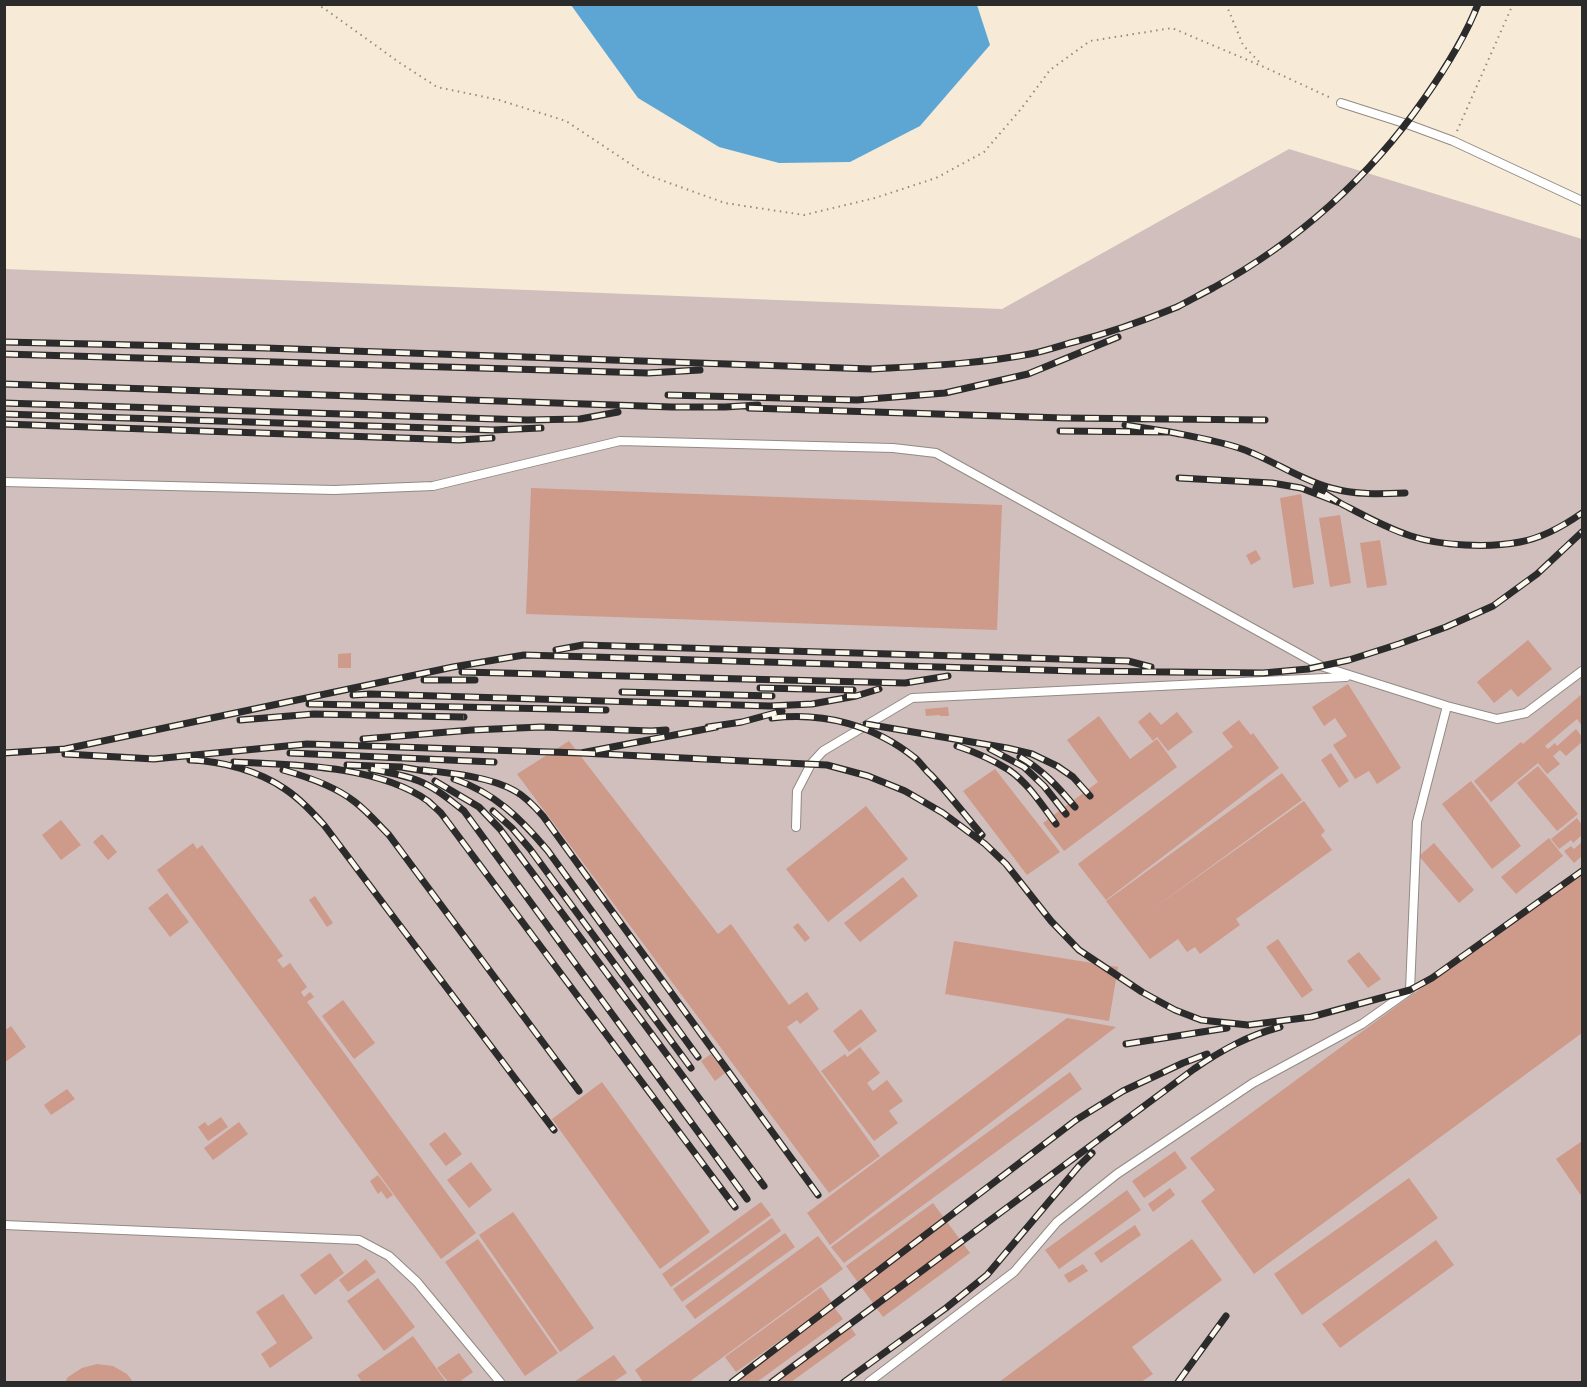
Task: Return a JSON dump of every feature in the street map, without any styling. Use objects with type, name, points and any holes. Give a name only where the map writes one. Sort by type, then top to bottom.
[{"type":"lane","points":[[1341,103],[1453,141],[1582,201]]},
{"type":"lane","points":[[4,483],[334,490],[433,486],[620,441],[893,448],[936,453],[1321,666],[1497,719],[1526,713],[1582,671]]},
{"type":"lane","points":[[796,827],[797,791],[811,764],[822,751],[912,698],[1353,676]]},
{"type":"lane","points":[[869,1383],[1014,1272],[1057,1222],[1117,1174],[1253,1083],[1362,1024],[1410,990],[1417,822],[1448,706]]},
{"type":"lane","points":[[4,1225],[359,1240],[389,1256],[417,1281],[500,1383]]},
{"type":"path","points":[[316,4],[437,87],[499,100],[566,121],[647,175],[725,203],[804,215],[875,198],[936,178],[984,152],[1021,109],[1050,70],[1090,41],[1172,28],[1341,103]]},
{"type":"path","points":[[1226,4],[1244,45],[1264,67]]},
{"type":"path","points":[[1453,141],[1512,4]]},
{"type":"shaded area","points":[[1289,149],[1582,239],[1582,1382],[5,1382],[5,269],[1002,309]]},
{"type":"water","points":[[571,5],[977,5],[990,45],[920,126],[850,162],[779,163],[719,147],[638,98]]},
{"type":"building","points":[[531,488],[1002,505],[997,630],[526,614]]},
{"type":"building","points":[[1301,494],[1314,584],[1293,588],[1280,498]]},
{"type":"building","points":[[1340,515],[1351,583],[1330,587],[1319,518]]},
{"type":"building","points":[[1380,540],[1387,585],[1367,588],[1360,543]]},
{"type":"building","points":[[1256,550],[1261,559],[1251,565],[1246,555]]},
{"type":"building","points":[[1528,640],[1552,669],[1518,697],[1511,689],[1494,703],[1477,682]]},
{"type":"building","points":[[351,653],[351,668],[338,668],[338,654]]},
{"type":"building","points":[[1348,684],[1401,768],[1377,784],[1369,771],[1355,779],[1333,745],[1347,736],[1335,718],[1324,726],[1312,707]]},
{"type":"building","points":[[1582,694],[1582,726],[1577,719],[1545,746],[1548,749],[1555,743],[1557,746],[1576,729],[1582,737],[1582,742],[1566,756],[1560,750],[1553,756],[1560,764],[1547,774],[1538,763],[1491,802],[1474,781],[1521,742],[1523,744]]},
{"type":"building","points":[[948,707],[949,716],[926,716],[925,709]]},
{"type":"building","points":[[1150,712],[1161,725],[1177,712],[1193,732],[1168,751],[1157,737],[1153,741],[1138,722]]},
{"type":"building","points":[[1099,716],[1130,759],[1157,739],[1177,767],[1064,851],[1043,823],[1098,782],[1067,740]]},
{"type":"building","points":[[1239,720],[1251,735],[1253,733],[1279,768],[1106,900],[1078,864],[1233,747],[1222,733]]},
{"type":"building","points":[[569,741],[718,934],[731,924],[789,1005],[807,992],[819,1009],[800,1024],[797,1020],[787,1027],[880,1156],[829,1193],[517,774]]},
{"type":"building","points":[[1331,753],[1349,781],[1339,788],[1321,760]]},
{"type":"building","points":[[1538,766],[1578,814],[1557,831],[1517,783]]},
{"type":"building","points":[[995,769],[1060,852],[1027,875],[963,791]]},
{"type":"building","points":[[1282,773],[1302,800],[1151,910],[1304,801],[1325,831],[1321,835],[1332,850],[1236,919],[1240,925],[1200,954],[1195,947],[1187,952],[1178,939],[1150,959],[1106,901]]},
{"type":"building","points":[[1471,781],[1521,846],[1492,869],[1442,804]]},
{"type":"building","points":[[866,806],[908,859],[828,922],[786,869]]},
{"type":"building","points":[[1577,818],[1582,825],[1582,835],[1573,843],[1571,840],[1559,849],[1551,839]]},
{"type":"building","points":[[61,820],[81,845],[61,860],[42,835]]},
{"type":"building","points":[[102,834],[117,852],[108,860],[93,842]]},
{"type":"building","points":[[1549,838],[1563,856],[1516,894],[1501,877]]},
{"type":"building","points":[[1582,842],[1582,856],[1574,863],[1564,851],[1571,846],[1574,849]]},
{"type":"building","points":[[193,843],[197,849],[202,845],[283,956],[277,960],[283,968],[290,963],[307,987],[301,992],[304,997],[310,992],[314,997],[307,1002],[476,1233],[441,1259],[157,870]]},
{"type":"building","points":[[1434,843],[1474,890],[1459,903],[1419,856]]},
{"type":"building","points":[[1582,870],[1582,1033],[1254,1274],[1201,1201],[1215,1190],[1190,1158]]},
{"type":"building","points":[[903,877],[918,896],[860,942],[844,923]]},
{"type":"building","points":[[167,893],[189,922],[170,937],[148,908]]},
{"type":"building","points":[[315,896],[333,923],[327,927],[309,900]]},
{"type":"building","points":[[798,923],[810,938],[805,942],[793,927]]},
{"type":"building","points":[[1278,939],[1313,990],[1302,998],[1266,947]]},
{"type":"building","points":[[954,941],[1118,967],[1109,1021],[945,994]]},
{"type":"building","points":[[1359,952],[1381,979],[1368,988],[1347,961]]},
{"type":"building","points":[[343,1000],[375,1043],[354,1059],[322,1016]]},
{"type":"building","points":[[861,1009],[877,1031],[849,1052],[833,1031]]},
{"type":"building","points":[[1067,1018],[1116,1027],[830,1245],[807,1213]]},
{"type":"building","points":[[11,1026],[26,1047],[4,1063],[4,1031]]},
{"type":"building","points":[[860,1047],[880,1073],[867,1083],[873,1091],[887,1080],[903,1101],[889,1111],[898,1123],[874,1141],[821,1071],[845,1054],[847,1057]]},
{"type":"building","points":[[711,1054],[725,1073],[715,1081],[701,1061]]},
{"type":"building","points":[[1070,1072],[1082,1089],[844,1263],[831,1247]]},
{"type":"building","points":[[602,1082],[710,1232],[660,1269],[552,1119]]},
{"type":"building","points":[[67,1089],[75,1099],[51,1115],[44,1105]]},
{"type":"building","points":[[221,1117],[228,1127],[208,1141],[198,1127],[205,1122],[208,1126]]},
{"type":"building","points":[[239,1122],[248,1134],[213,1160],[204,1148]]},
{"type":"building","points":[[445,1132],[462,1154],[446,1166],[429,1144]]},
{"type":"building","points":[[1582,1141],[1582,1197],[1556,1159]]},
{"type":"building","points":[[1175,1151],[1187,1168],[1144,1198],[1132,1181]]},
{"type":"building","points":[[471,1162],[492,1190],[469,1208],[447,1180]]},
{"type":"building","points":[[378,1175],[393,1195],[387,1199],[381,1191],[378,1194],[370,1181]]},
{"type":"building","points":[[1409,1178],[1438,1218],[1302,1315],[1274,1274]]},
{"type":"building","points":[[1170,1188],[1175,1195],[1153,1212],[1148,1204]]},
{"type":"building","points":[[1127,1190],[1141,1210],[1059,1269],[1045,1250]]},
{"type":"building","points":[[761,1202],[771,1215],[671,1287],[662,1274]]},
{"type":"building","points":[[933,1203],[970,1253],[883,1317],[846,1266]]},
{"type":"building","points":[[513,1212],[594,1328],[560,1352],[479,1235]]},
{"type":"building","points":[[772,1218],[781,1231],[682,1302],[673,1289]]},
{"type":"building","points":[[1135,1225],[1141,1235],[1101,1263],[1094,1253]]},
{"type":"building","points":[[785,1233],[795,1247],[695,1319],[685,1306]]},
{"type":"building","points":[[818,1236],[843,1269],[689,1382],[643,1382],[635,1370]]},
{"type":"building","points":[[478,1239],[558,1353],[525,1376],[445,1262]]},
{"type":"building","points":[[1192,1239],[1222,1280],[1132,1347],[1153,1374],[1141,1382],[999,1382]]},
{"type":"building","points":[[1436,1240],[1454,1265],[1340,1348],[1322,1324]]},
{"type":"building","points":[[330,1253],[344,1273],[315,1295],[300,1275]]},
{"type":"building","points":[[366,1259],[376,1272],[348,1292],[339,1280]]},
{"type":"building","points":[[1083,1264],[1088,1271],[1069,1283],[1064,1275]]},
{"type":"building","points":[[378,1278],[415,1327],[384,1351],[347,1301]]},
{"type":"building","points":[[821,1287],[832,1303],[736,1372],[725,1357]]},
{"type":"building","points":[[283,1294],[313,1338],[270,1368],[261,1354],[277,1343],[256,1312]]},
{"type":"building","points":[[833,1306],[843,1319],[757,1382],[742,1382],[738,1376]]},
{"type":"building","points":[[847,1322],[856,1335],[791,1382],[765,1382]]},
{"type":"building","points":[[413,1336],[446,1382],[362,1382],[357,1375]]},
{"type":"building","points":[[459,1353],[473,1372],[459,1382],[448,1382],[437,1368]]},
{"type":"building","points":[[614,1355],[627,1373],[613,1382],[574,1382]]},
{"type":"building","points":[[97,1364],[113,1366],[127,1374],[133,1382],[65,1382],[68,1377],[82,1368]]},
{"type":"railway","points":[[4,342],[265,348],[872,369],[932,366],[1036,353],[1113,331],[1177,307],[1244,270],[1302,229],[1356,181],[1403,128],[1447,65],[1478,4]]},
{"type":"railway","points":[[668,395],[857,400],[945,393],[1028,374],[1118,337]]},
{"type":"railway","points":[[4,354],[648,373],[700,370]]},
{"type":"railway","points":[[4,384],[672,407],[758,405]]},
{"type":"railway","points":[[4,403],[527,420],[580,419],[618,412]]},
{"type":"railway","points":[[749,408],[1063,418],[1265,420]]},
{"type":"railway","points":[[4,414],[493,430],[541,428]]},
{"type":"railway","points":[[4,424],[459,440],[492,438]]},
{"type":"railway","points":[[1060,431],[1170,432],[1125,425]]},
{"type":"railway","points":[[1170,432],[1216,441],[1242,449],[1308,480],[1331,488],[1359,493],[1405,493]]},
{"type":"railway","points":[[1179,478],[1272,483],[1301,488],[1340,503],[1316,488]]},
{"type":"railway","points":[[1340,503],[1411,536],[1436,542],[1465,545],[1508,544],[1528,540],[1553,530],[1582,513]]},
{"type":"railway","points":[[4,753],[65,749],[453,667],[524,655],[1076,671],[1263,673],[1308,669],[1349,660],[1399,644],[1446,627],[1493,606],[1537,574],[1582,532]]},
{"type":"railway","points":[[556,650],[583,645],[1128,661],[1151,667]]},
{"type":"railway","points":[[462,672],[905,683],[948,676]]},
{"type":"railway","points":[[424,680],[475,680]]},
{"type":"railway","points":[[760,688],[853,690]]},
{"type":"railway","points":[[847,696],[856,696],[879,689]]},
{"type":"railway","points":[[622,692],[772,696]]},
{"type":"railway","points":[[353,695],[770,706],[812,704],[856,696]]},
{"type":"railway","points":[[309,704],[606,710]]},
{"type":"railway","points":[[708,727],[742,722],[782,711]]},
{"type":"railway","points":[[240,720],[314,714],[464,717]]},
{"type":"railway","points":[[772,718],[829,719],[848,723],[883,737],[917,760],[982,835]]},
{"type":"railway","points":[[866,724],[1032,754],[1073,777],[1090,796]]},
{"type":"railway","points":[[363,739],[541,727],[666,730]]},
{"type":"railway","points":[[65,754],[154,759],[307,744],[581,753],[716,727]]},
{"type":"railway","points":[[957,746],[990,760],[1016,775],[1056,824]]},
{"type":"railway","points":[[990,749],[1024,767],[1044,786],[1066,814]]},
{"type":"railway","points":[[290,753],[494,762]]},
{"type":"railway","points":[[581,753],[827,765],[868,776],[905,791],[943,813],[985,844],[1006,864],[1051,921],[1079,950],[1142,992],[1175,1010],[1201,1020],[1248,1025],[1311,1017],[1410,990],[1432,978],[1582,871]]},
{"type":"railway","points":[[1020,757],[1043,773],[1075,807]]},
{"type":"railway","points":[[190,760],[215,762],[252,772],[275,783],[301,801],[324,825],[554,1130]]},
{"type":"railway","points":[[234,762],[308,766],[360,774],[385,780],[428,801],[441,813],[735,1207]]},
{"type":"railway","points":[[347,765],[401,767],[431,772]]},
{"type":"railway","points":[[371,769],[419,781],[464,811],[747,1199]]},
{"type":"railway","points":[[283,770],[339,791],[364,810],[389,835],[579,1091]]},
{"type":"railway","points":[[423,770],[470,776],[494,782],[519,793],[537,809],[818,1195]]},
{"type":"railway","points":[[454,779],[495,799],[538,839],[698,1057]]},
{"type":"railway","points":[[435,781],[479,807],[500,829],[764,1186]]},
{"type":"railway","points":[[493,811],[530,849],[691,1068]]},
{"type":"railway","points":[[772,1382],[1194,1069],[1235,1044],[1280,1027]]},
{"type":"railway","points":[[1126,1044],[1227,1028]]},
{"type":"railway","points":[[732,1382],[1076,1120],[1123,1091],[1207,1054]]},
{"type":"railway","points":[[844,1382],[946,1308],[987,1275],[1092,1153]]},
{"type":"railway","points":[[1178,1382],[1226,1316]]}]
